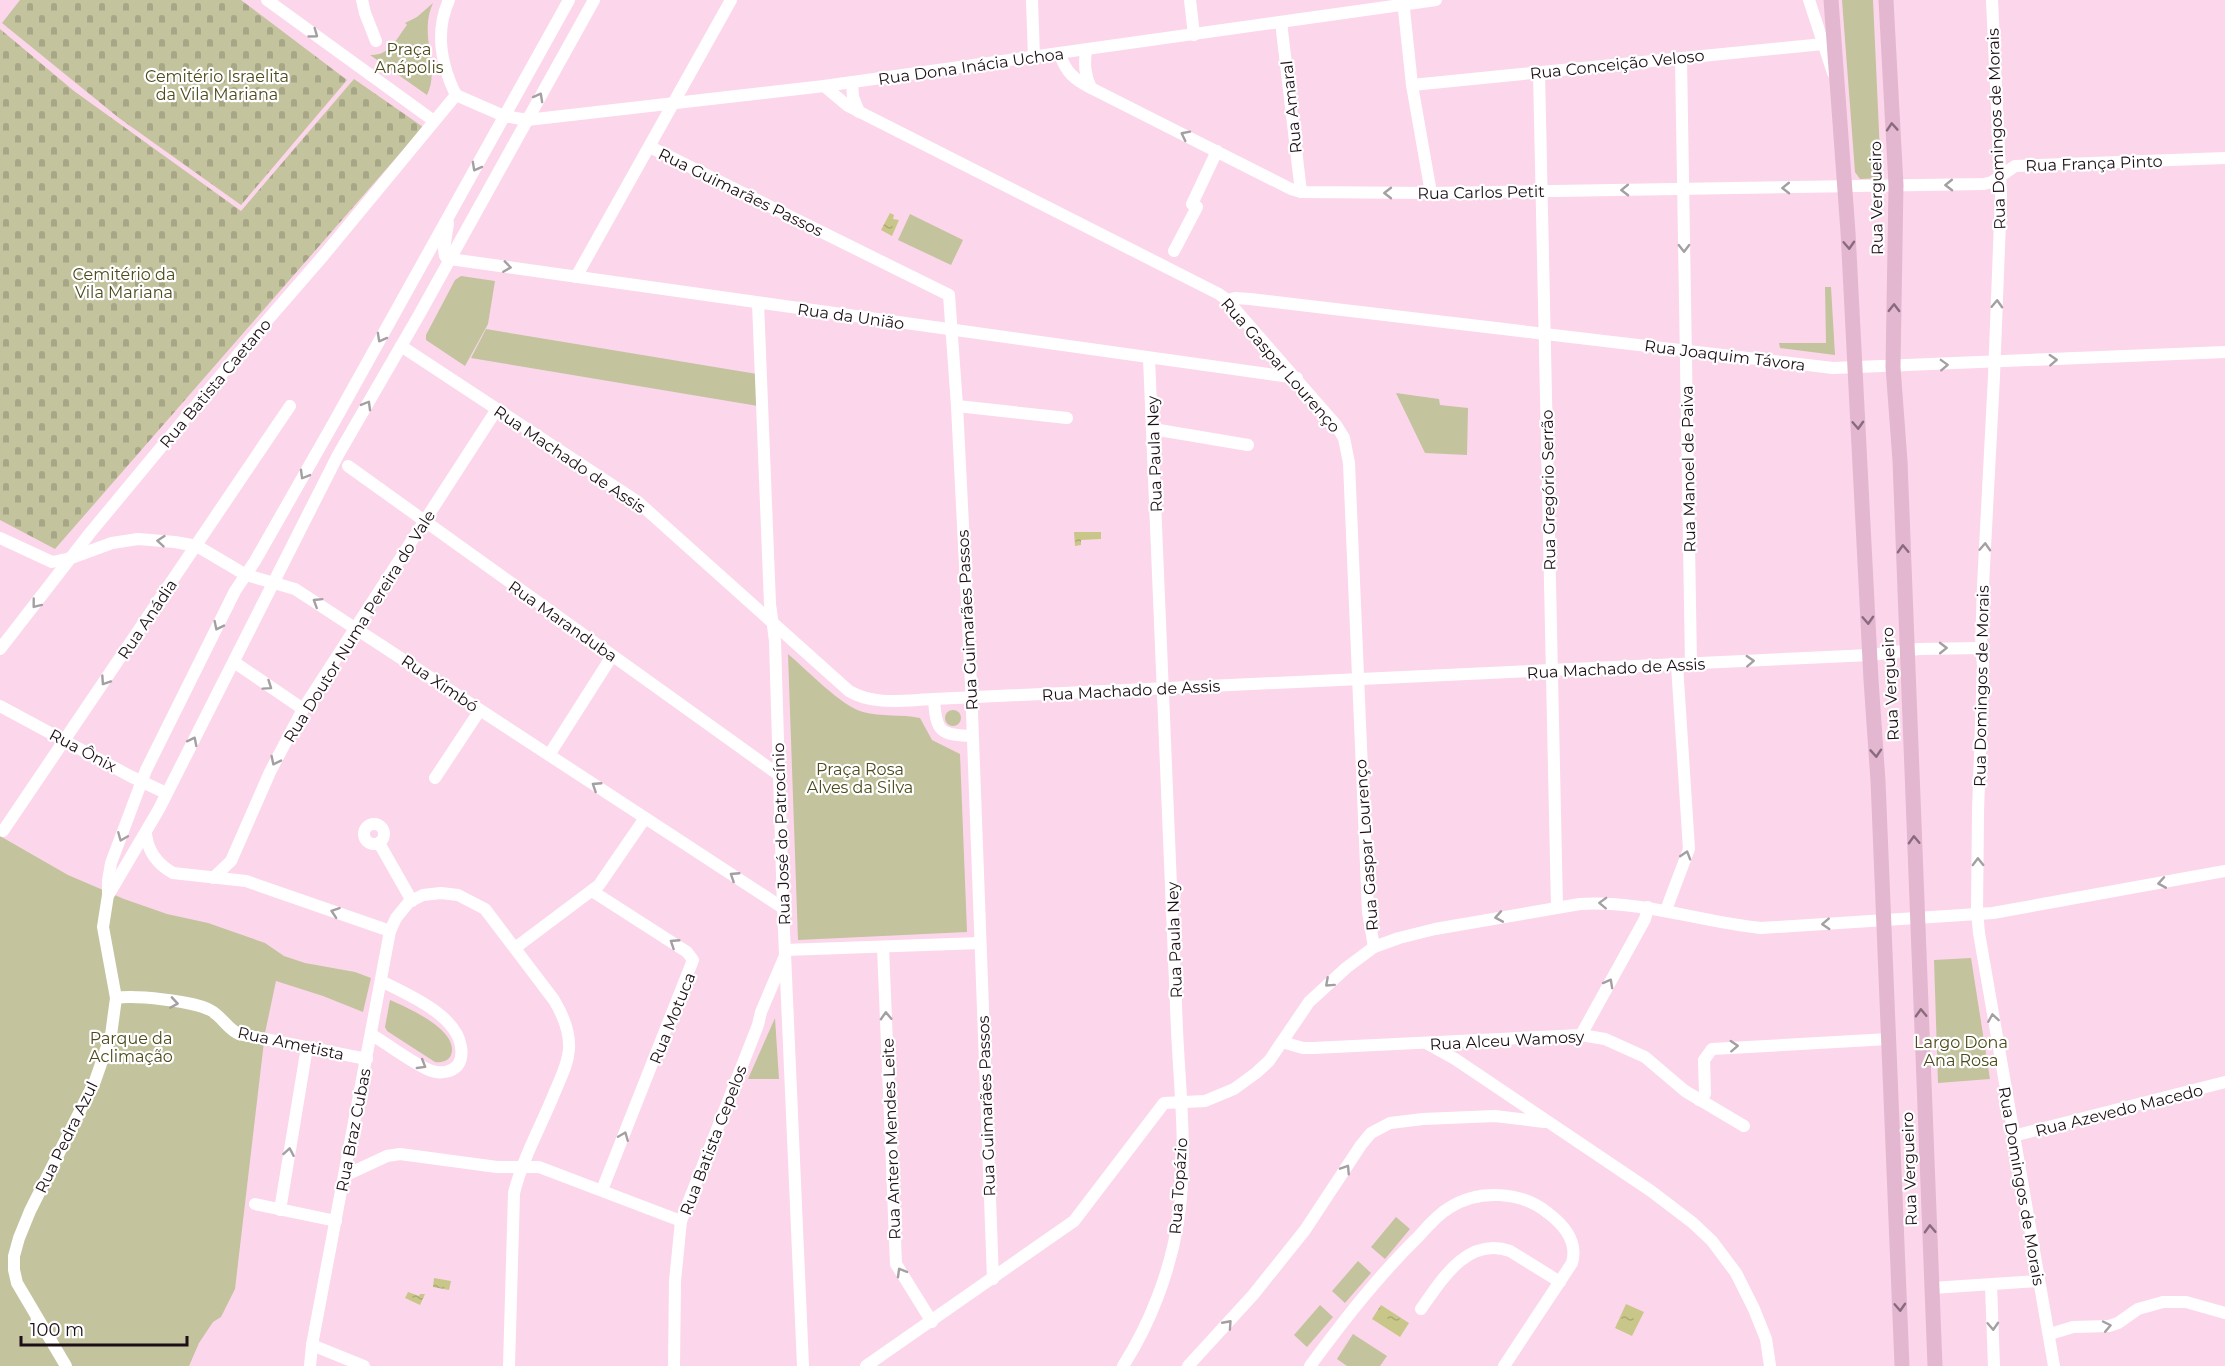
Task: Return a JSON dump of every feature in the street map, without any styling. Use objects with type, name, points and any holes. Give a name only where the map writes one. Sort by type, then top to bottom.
[{"type":"main road","name":"Rua Vergueiro","points":[[1832,0],[1856,367],[1878,781],[1902,1366]]},
{"type":"main road","name":"Rua Vergueiro","points":[[1886,0],[1896,186],[1893,367],[1900,461],[1935,1366]]},
{"type":"street","points":[[267,0],[434,121],[456,95]]},
{"type":"street","points":[[362,0],[376,41]]},
{"type":"street","points":[[450,0],[441,27],[441,44],[449,80],[456,95],[504,116]]},
{"type":"street","name":"Rua Pedra Azul","points":[[66,1366],[17,1282],[14,1256],[30,1211],[99,1071],[111,1035],[116,998],[103,927],[111,863],[141,782],[165,729],[235,591],[333,424],[569,0]]},
{"type":"street","points":[[108,895],[146,834],[338,455],[594,0]]},
{"type":"street","points":[[576,277],[730,0]]},
{"type":"street","points":[[1032,0],[1034,57]]},
{"type":"street","points":[[1190,0],[1194,35]]},
{"type":"street","name":"Rua Dona Inácia Uchoa","points":[[504,116],[527,120],[824,86],[1194,35],[1403,2],[1436,0]]},
{"type":"street","name":"Rua Vergueiro","points":[[1809,0],[1836,82]]},
{"type":"street","name":"Rua Domingos de Morais","points":[[1992,0],[2000,176],[1995,362],[1981,648],[1983,665],[1977,914],[2054,1366]]},
{"type":"street","points":[[1403,2],[1412,85],[1431,193]]},
{"type":"street","name":"Rua Amaral","points":[[1281,22],[1301,192]]},
{"type":"street","name":"Rua Conceição Veloso","points":[[1412,85],[1823,44]]},
{"type":"street","points":[[1086,50],[1084,64],[1091,88]]},
{"type":"street","name":"Rua Carlos Petit","points":[[1060,54],[1064,68],[1070,76],[1291,189],[1301,192],[1431,193],[1896,186]]},
{"type":"street","name":"Rua Manoel de Paiva","points":[[1681,58],[1691,664]]},
{"type":"street","name":"Rua Gregório Serrão","points":[[1539,72],[1557,907]]},
{"type":"street","points":[[852,82],[853,97],[859,112]]},
{"type":"street","name":"Rua Gaspar Lourenço","points":[[824,86],[834,97],[859,112],[1219,294],[1297,378],[1336,425],[1344,438],[1350,477],[1368,912],[1374,947]]},
{"type":"street","name":"Rua Batista Caetano","points":[[0,649],[90,533],[434,121]]},
{"type":"street","name":"Rua Guimarães Passos","points":[[650,147],[949,295],[957,406],[971,697],[993,1279]]},
{"type":"street","points":[[1174,251],[1197,207],[1192,204],[1217,151]]},
{"type":"street","name":"Rua França Pinto","points":[[1896,186],[1984,184],[1992,182],[2015,166],[2225,158]]},
{"type":"street","points":[[449,216],[444,249],[445,256],[450,259]]},
{"type":"street","name":"Rua da União","points":[[450,259],[1297,378]]},
{"type":"street","name":"Rua Joaquim Távora","points":[[1227,300],[1250,299],[1833,368],[2225,352]]},
{"type":"street","name":"Rua José do Patrocínio","points":[[758,303],[803,1366]]},
{"type":"street","name":"Rua Machado de Assis","points":[[401,346],[638,502],[849,691],[861,698],[875,700],[934,699],[1164,689],[1981,648]]},
{"type":"street","name":"Rua Paula Ney","points":[[1149,358],[1182,1102]]},
{"type":"street","name":"Rua Anádia","points":[[3,831],[290,406]]},
{"type":"street","points":[[957,406],[1067,418]]},
{"type":"street","name":"Rua Doutor Numa Pereira do Vale","points":[[213,878],[231,861],[275,762],[303,709],[497,409]]},
{"type":"street","points":[[1153,429],[1248,445]]},
{"type":"street","name":"Rua Maranduba","points":[[348,466],[779,775]]},
{"type":"street","points":[[0,538],[52,562],[71,558]]},
{"type":"street","name":"Rua Ximbó","points":[[71,558],[112,543],[138,539],[197,546],[246,575],[295,589],[783,908]]},
{"type":"street","points":[[549,755],[612,656]]},
{"type":"street","points":[[234,662],[303,709]]},
{"type":"street","points":[[1666,910],[1689,849],[1677,665]]},
{"type":"street","points":[[934,699],[936,722],[940,729],[949,735],[972,736]]},
{"type":"street","name":"Rua Ônix","points":[[0,706],[141,782],[166,793]]},
{"type":"street","points":[[435,778],[480,710]]},
{"type":"street","points":[[515,948],[599,885],[645,818]]},
{"type":"street","points":[[146,834],[147,843],[153,855],[173,873],[246,881],[390,932]]},
{"type":"street","points":[[379,843],[412,901],[423,895],[441,893],[458,895],[485,909],[558,1006],[566,1026],[569,1047],[564,1070],[522,1167],[513,1203],[509,1366]]},
{"type":"street","points":[[866,1366],[1074,1221],[1164,1104],[1205,1101],[1234,1089],[1256,1073],[1269,1061],[1295,1021],[1321,990],[1374,947],[1435,929],[1557,907],[1597,903],[1648,907],[1727,925],[1761,928],[1977,914],[2043,905],[2223,870]]},
{"type":"street","name":"Rua Motuca","points":[[592,891],[687,952],[693,960],[602,1190]]},
{"type":"street","name":"Rua Braz Cubas","points":[[310,1366],[312,1345],[390,932],[402,910],[412,901]]},
{"type":"street","points":[[1581,1035],[1645,919],[1648,907]]},
{"type":"street","points":[[785,952],[981,944]]},
{"type":"street","name":"Rua Antero Mendes Leite","points":[[883,947],[896,1264],[932,1322]]},
{"type":"street","name":"Rua Batista Cepelos","points":[[674,1366],[675,1281],[681,1221],[785,952]]},
{"type":"street","points":[[372,1035],[434,1071],[451,1070],[458,1065],[461,1057],[460,1040],[449,1023],[431,1008],[381,981]]},
{"type":"street","name":"Rua Ametista","points":[[116,998],[130,996],[202,1007],[213,1012],[237,1034],[367,1059]]},
{"type":"street","name":"Rua Batista Cepelos","points":[[758,1025],[772,1006],[787,1004]]},
{"type":"street","name":"Rua Alceu Wamosy","points":[[1282,1042],[1303,1048],[1581,1035],[1605,1039],[1645,1057],[1685,1092],[1744,1126]]},
{"type":"street","points":[[1699,1100],[1705,1094],[1704,1060],[1712,1049],[1889,1039]]},
{"type":"street","points":[[1426,1044],[1455,1059],[1651,1191],[1693,1223],[1712,1242],[1736,1273],[1766,1338],[1770,1366]]},
{"type":"street","points":[[280,1210],[307,1047]]},
{"type":"street","name":"Rua Azevedo Macedo","points":[[2013,1136],[2225,1082]]},
{"type":"street","name":"Rua Topázio","points":[[1123,1366],[1149,1316],[1169,1264],[1179,1216],[1182,1102]]},
{"type":"street","points":[[1188,1366],[1253,1295],[1305,1230],[1371,1133],[1390,1124],[1423,1119],[1495,1116],[1547,1122]]},
{"type":"street","points":[[344,1176],[387,1156],[400,1154],[497,1167],[539,1167],[681,1221]]},
{"type":"street","points":[[1310,1366],[1375,1281],[1442,1213],[1466,1200],[1488,1196],[1511,1196],[1537,1205],[1550,1214],[1572,1239],[1575,1248],[1572,1263],[1504,1366]]},
{"type":"street","points":[[255,1204],[336,1221]]},
{"type":"street","points":[[1421,1309],[1455,1265],[1475,1251],[1484,1248],[1502,1248],[1510,1251],[1560,1282]]},
{"type":"street","points":[[1932,1288],[2039,1281]]},
{"type":"street","points":[[1991,1285],[1994,1366]]},
{"type":"street","points":[[2050,1334],[2073,1327],[2109,1326],[2118,1323],[2138,1309],[2163,1302],[2186,1302],[2225,1313]]},
{"type":"street","points":[[312,1345],[364,1366]]},
{"type":"green space","name":"Cemitério Israelita da Vila Mariana","points":[[20,0],[241,0],[347,80],[241,205],[119,118],[2,23]]},
{"type":"green space","points":[[1842,0],[1873,0],[1880,178],[1860,179],[1855,172]]},
{"type":"green space","name":"Praça Anápolis","points":[[433,3],[428,27],[432,74],[427,95],[370,55],[377,55],[388,50],[407,25],[405,23],[417,17]]},
{"type":"green space","name":"Cemitério da Vila Mariana","points":[[0,29],[74,91],[241,211],[354,79],[423,127],[55,549],[0,520]]},
{"type":"green space","points":[[910,214],[963,240],[951,265],[898,240]]},
{"type":"green space","points":[[461,276],[495,281],[488,324],[465,366],[426,340],[426,335],[455,280]]},
{"type":"green space","points":[[1825,287],[1831,287],[1835,355],[1780,348],[1779,343],[1826,343]]},
{"type":"green space","points":[[486,329],[757,374],[758,406],[471,358]]},
{"type":"green space","points":[[1396,393],[1439,399],[1440,405],[1468,408],[1467,455],[1425,453]]},
{"type":"green space","name":"Praça Rosa Alves da Silva","points":[[788,654],[845,703],[870,714],[920,718],[932,740],[960,754],[967,932],[798,940]]},
{"type":"green space","points":[[950,710],[956,710],[961,718],[959,724],[950,726],[945,721],[945,715]]},
{"type":"green space","name":"Parque da Aclimação","points":[[0,836],[68,875],[124,899],[167,914],[208,923],[265,943],[284,956],[305,963],[355,972],[371,978],[363,1012],[276,981],[265,1033],[235,1289],[221,1317],[213,1322],[199,1343],[189,1366],[0,1366]]},
{"type":"green space","name":"Largo Dona Ana Rosa","points":[[1971,958],[1990,1079],[1938,1083],[1934,960]]},
{"type":"green space","points":[[390,1000],[419,1014],[440,1028],[452,1046],[448,1059],[435,1062],[387,1031],[385,1027]]},
{"type":"green space","points":[[775,1018],[779,1079],[748,1079]]},
{"type":"green space","points":[[1396,1217],[1410,1229],[1385,1259],[1371,1247]]},
{"type":"green space","points":[[1358,1261],[1371,1273],[1345,1303],[1332,1291]]},
{"type":"green space","points":[[1320,1305],[1333,1317],[1307,1347],[1294,1335]]},
{"type":"green space","points":[[1353,1334],[1387,1356],[1380,1366],[1347,1366],[1337,1359]]},
{"type":"water","points":[[890,213],[894,215],[893,219],[899,220],[892,236],[881,230]]},
{"type":"water","points":[[1074,532],[1101,532],[1101,539],[1081,540],[1081,545],[1075,546]]},
{"type":"water","points":[[434,1278],[451,1281],[449,1290],[433,1287]]},
{"type":"water","points":[[408,1292],[419,1296],[425,1294],[420,1305],[405,1298]]},
{"type":"water","points":[[1626,1304],[1644,1312],[1632,1336],[1615,1328]]},
{"type":"water","points":[[1381,1305],[1409,1323],[1400,1337],[1372,1319]]}]
